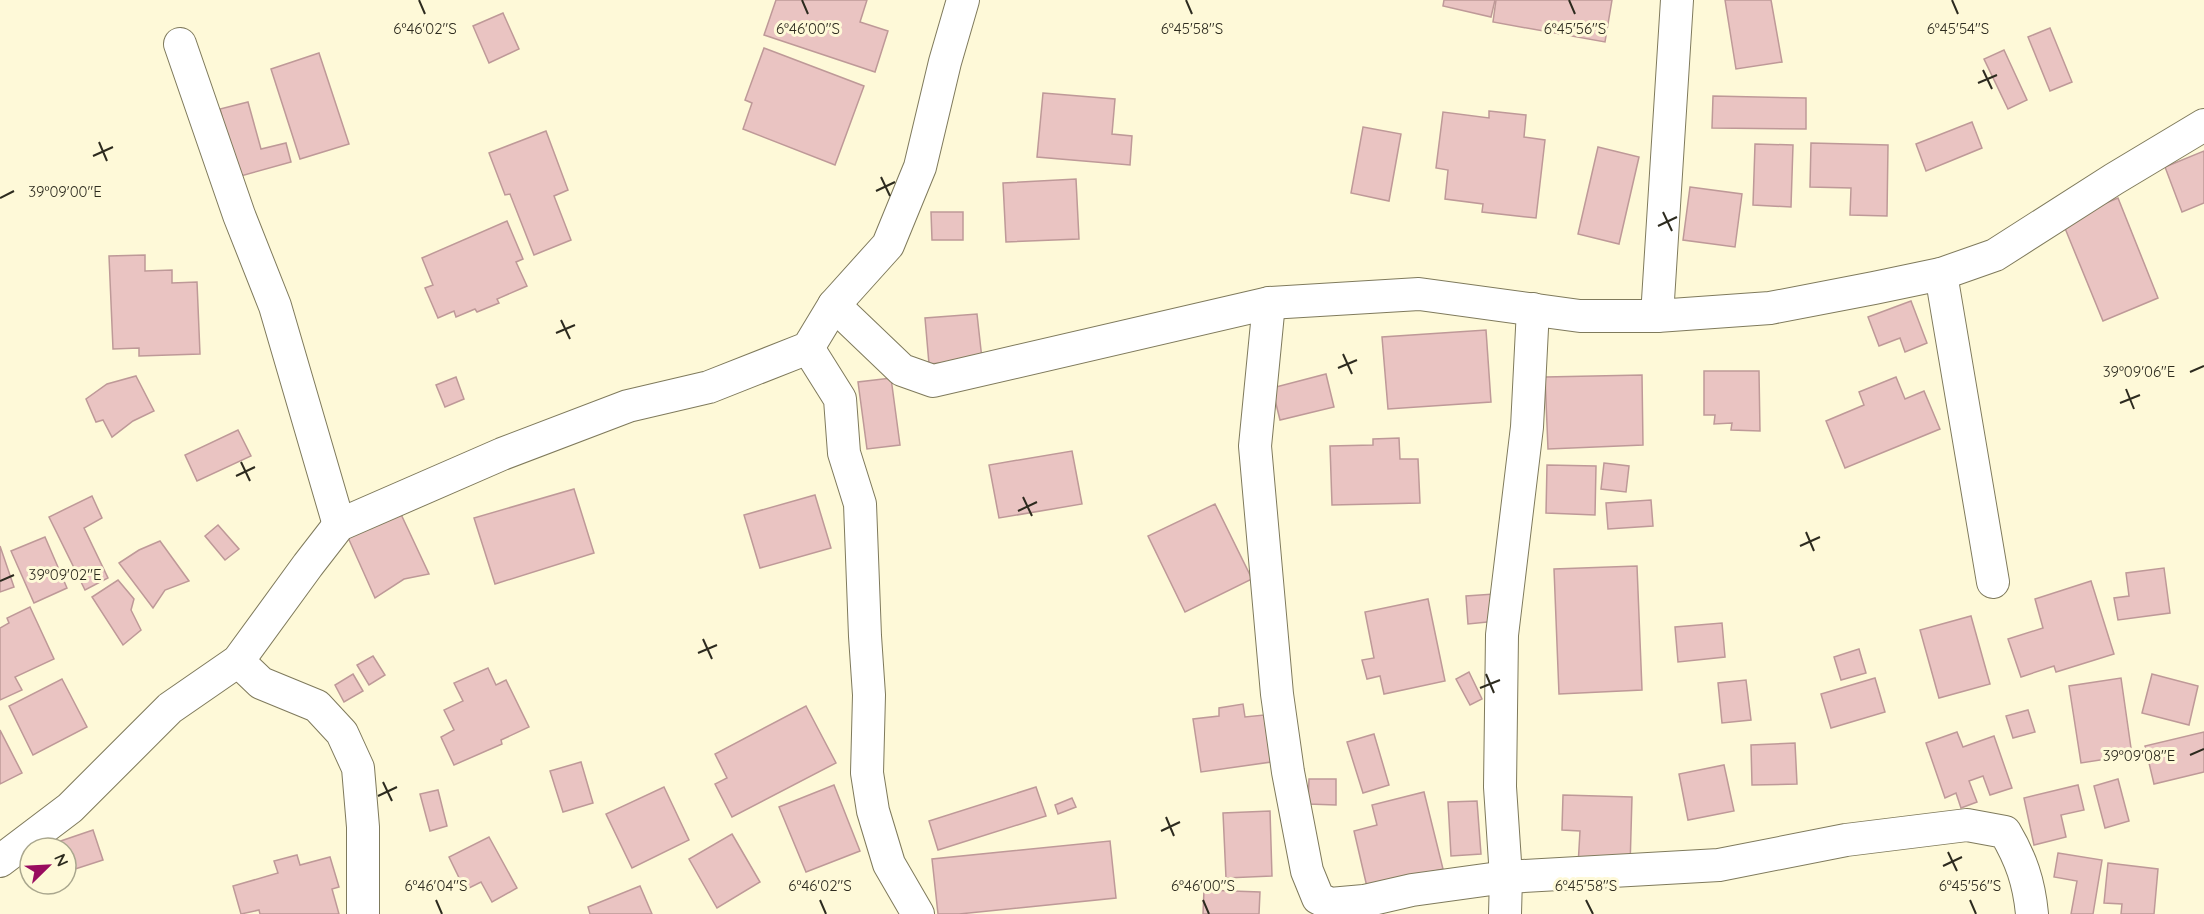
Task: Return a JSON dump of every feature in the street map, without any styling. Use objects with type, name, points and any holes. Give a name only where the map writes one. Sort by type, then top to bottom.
[{"type":"street","points":[[0,861],[70,808],[170,708],[238,662],[339,525],[502,454],[618,410],[709,387],[808,348],[834,305],[888,245],[920,167],[945,62],[963,0]]},
{"type":"street","points":[[1658,316],[1677,0]]},
{"type":"street","points":[[180,44],[238,215],[275,306],[339,525]]},
{"type":"street","points":[[834,305],[902,370],[933,381],[1269,303],[1419,294],[1580,316],[1658,316],[1770,308],[1941,274],[1995,255],[2204,125]]},
{"type":"street","points":[[1941,274],[1993,582]]},
{"type":"street","points":[[1269,303],[1255,446],[1277,694],[1306,871],[1318,898],[1330,903],[1364,901],[1412,890],[1506,877],[1719,865],[1846,840],[1967,825],[2005,832],[2019,856],[2031,900],[2032,914]]},
{"type":"street","points":[[1505,914],[1506,877],[1500,787],[1502,635],[1527,427],[1533,309]]},
{"type":"street","points":[[808,348],[840,399],[844,453],[860,504],[869,695],[867,773],[873,811],[889,864],[918,914]]},
{"type":"street","points":[[238,662],[261,683],[317,706],[342,733],[358,768],[363,827],[363,914]]},
{"type":"building","points":[[776,0],[867,0],[860,22],[888,31],[875,72],[764,35]]},
{"type":"building","points":[[1444,0],[1495,0],[1491,17],[1443,6]]},
{"type":"building","points":[[1496,0],[1612,0],[1605,42],[1493,22]]},
{"type":"building","points":[[1725,0],[1771,0],[1782,62],[1736,69]]},
{"type":"building","points":[[503,13],[519,49],[489,63],[473,26]]},
{"type":"building","points":[[2050,28],[2072,82],[2050,91],[2028,37]]},
{"type":"building","points":[[764,48],[864,86],[835,165],[743,129],[752,103],[745,100]]},
{"type":"building","points":[[2004,50],[2027,100],[2008,109],[1984,59]]},
{"type":"building","points":[[319,53],[349,144],[300,159],[271,69]]},
{"type":"building","points":[[1043,93],[1115,99],[1112,134],[1132,136],[1130,165],[1037,157]]},
{"type":"building","points":[[1713,96],[1806,98],[1806,129],[1712,128]]},
{"type":"building","points":[[248,102],[261,149],[286,143],[291,162],[230,179],[233,158],[220,109]]},
{"type":"building","points":[[1489,111],[1526,115],[1524,137],[1545,140],[1536,218],[1482,212],[1483,204],[1445,199],[1448,170],[1436,168],[1443,112],[1489,118]]},
{"type":"building","points":[[1972,122],[1982,148],[1926,171],[1916,144]]},
{"type":"building","points":[[1363,127],[1401,134],[1389,201],[1351,193]]},
{"type":"building","points":[[546,131],[568,190],[554,196],[571,240],[534,255],[510,194],[505,195],[489,153]]},
{"type":"building","points":[[1811,143],[1888,145],[1887,216],[1850,215],[1851,188],[1810,187]]},
{"type":"building","points":[[1755,144],[1793,145],[1791,207],[1753,205]]},
{"type":"building","points":[[1598,147],[1639,157],[1619,244],[1578,234]]},
{"type":"building","points":[[2204,151],[2204,203],[2182,212],[2165,167]]},
{"type":"building","points":[[1076,179],[1079,239],[1006,242],[1003,183]]},
{"type":"building","points":[[1690,187],[1742,194],[1735,247],[1683,240]]},
{"type":"building","points":[[2118,198],[2158,298],[2103,321],[2062,221]]},
{"type":"building","points":[[931,212],[963,212],[963,240],[932,240]]},
{"type":"building","points":[[507,221],[523,259],[516,262],[527,286],[497,299],[499,303],[477,312],[475,309],[456,317],[454,311],[438,318],[425,288],[433,285],[422,258]]},
{"type":"building","points":[[145,255],[145,271],[172,270],[172,283],[197,282],[200,354],[139,356],[139,348],[113,349],[109,256]]},
{"type":"building","points":[[1911,301],[1927,343],[1905,352],[1900,338],[1879,346],[1868,317]]},
{"type":"building","points":[[977,314],[982,359],[929,364],[925,318]]},
{"type":"building","points":[[1486,330],[1491,402],[1388,409],[1382,337]]},
{"type":"building","points":[[1704,371],[1759,371],[1760,431],[1731,430],[1732,423],[1714,424],[1715,415],[1704,415]]},
{"type":"building","points":[[1326,374],[1334,407],[1280,420],[1272,388]]},
{"type":"building","points":[[1642,375],[1643,445],[1548,449],[1545,377]]},
{"type":"building","points":[[136,376],[154,411],[133,421],[112,437],[103,420],[96,422],[86,399],[107,384]]},
{"type":"building","points":[[456,377],[464,399],[445,407],[436,385]]},
{"type":"building","points":[[1896,377],[1905,399],[1924,391],[1940,429],[1845,468],[1826,421],[1864,405],[1859,392]]},
{"type":"building","points":[[891,378],[900,445],[867,449],[858,382]]},
{"type":"building","points":[[238,430],[251,456],[197,481],[185,455]]},
{"type":"building","points":[[1399,438],[1400,459],[1418,459],[1420,503],[1332,505],[1330,446],[1373,445],[1373,439]]},
{"type":"building","points":[[1072,451],[1082,504],[999,518],[989,465]]},
{"type":"building","points":[[1604,463],[1629,466],[1626,492],[1601,489]]},
{"type":"building","points":[[1547,465],[1596,466],[1595,515],[1546,513]]},
{"type":"building","points":[[574,489],[594,553],[495,584],[474,518]]},
{"type":"building","points":[[815,495],[831,548],[760,568],[744,515]]},
{"type":"building","points":[[92,496],[102,518],[84,528],[108,578],[85,590],[49,517]]},
{"type":"building","points":[[1651,500],[1653,526],[1608,529],[1606,503]]},
{"type":"building","points":[[1215,504],[1252,579],[1185,612],[1148,536]]},
{"type":"building","points":[[399,510],[429,574],[404,579],[375,598],[346,533]]},
{"type":"building","points":[[218,525],[239,549],[225,560],[205,536]]},
{"type":"building","points":[[45,537],[67,588],[34,603],[11,551]]},
{"type":"building","points":[[160,541],[189,581],[165,590],[153,608],[119,563],[139,550]]},
{"type":"building","points":[[0,546],[14,587],[0,592]]},
{"type":"building","points":[[1637,566],[1642,690],[1559,694],[1554,569]]},
{"type":"building","points":[[2164,568],[2170,613],[2118,620],[2114,598],[2129,596],[2126,573]]},
{"type":"building","points":[[118,580],[134,599],[131,610],[141,630],[123,645],[92,597]]},
{"type":"building","points":[[2091,581],[2114,654],[2056,672],[2054,666],[2021,677],[2008,639],[2043,628],[2035,599]]},
{"type":"building","points":[[1494,594],[1497,621],[1468,624],[1466,596]]},
{"type":"building","points":[[1428,599],[1445,681],[1384,694],[1380,676],[1367,679],[1362,660],[1374,658],[1365,612]]},
{"type":"building","points":[[30,607],[54,659],[15,677],[22,690],[0,700],[0,628],[9,623],[7,618]]},
{"type":"building","points":[[1971,616],[1990,684],[1939,698],[1920,630]]},
{"type":"building","points":[[1722,623],[1725,657],[1678,662],[1675,627]]},
{"type":"building","points":[[1859,649],[1866,673],[1841,680],[1834,657]]},
{"type":"building","points":[[373,656],[385,675],[369,685],[357,665]]},
{"type":"building","points":[[488,668],[496,685],[506,680],[529,727],[501,740],[502,744],[454,765],[441,737],[454,730],[444,710],[463,701],[454,683]]},
{"type":"building","points":[[1469,672],[1482,699],[1470,705],[1456,679]]},
{"type":"building","points":[[353,674],[363,691],[344,702],[335,685]]},
{"type":"building","points":[[2152,674],[2198,686],[2189,725],[2142,713]]},
{"type":"building","points":[[1875,678],[1885,712],[1831,728],[1821,694]]},
{"type":"building","points":[[2121,678],[2132,755],[2081,763],[2069,686]]},
{"type":"building","points":[[62,679],[87,727],[33,755],[9,706]]},
{"type":"building","points":[[1746,680],[1751,720],[1722,723],[1718,683]]},
{"type":"building","points":[[1243,704],[1245,717],[1264,715],[1271,762],[1201,772],[1193,719],[1219,716],[1219,708]]},
{"type":"building","points":[[806,706],[836,763],[732,817],[715,784],[727,778],[715,754]]},
{"type":"building","points":[[2028,710],[2035,732],[2013,738],[2006,716]]},
{"type":"building","points":[[0,730],[22,773],[0,784]]},
{"type":"building","points":[[1957,732],[1963,747],[1994,736],[2012,788],[1990,795],[1983,776],[1969,781],[1977,802],[1961,808],[1956,793],[1945,798],[1926,743]]},
{"type":"building","points":[[2204,732],[2204,772],[2154,784],[2145,746]]},
{"type":"building","points":[[1374,734],[1389,785],[1363,793],[1347,742]]},
{"type":"building","points":[[1795,743],[1797,784],[1752,785],[1751,745]]},
{"type":"building","points":[[581,762],[593,803],[563,812],[550,771]]},
{"type":"building","points":[[1724,765],[1734,811],[1688,820],[1679,774]]},
{"type":"building","points":[[1309,779],[1336,779],[1336,805],[1308,804]]},
{"type":"building","points":[[2118,779],[2129,821],[2105,828],[2094,786]]},
{"type":"building","points":[[834,785],[860,851],[806,872],[779,807]]},
{"type":"building","points":[[2078,785],[2084,810],[2061,815],[2066,837],[2034,845],[2024,798]]},
{"type":"building","points":[[664,787],[689,840],[632,868],[606,814]]},
{"type":"building","points":[[1036,787],[1046,816],[938,850],[929,821]]},
{"type":"building","points":[[438,790],[447,826],[430,831],[420,794]]},
{"type":"building","points":[[1424,792],[1443,869],[1367,887],[1354,831],[1377,825],[1372,805]]},
{"type":"building","points":[[1563,795],[1632,797],[1630,867],[1578,866],[1580,831],[1562,830]]},
{"type":"building","points":[[1072,798],[1076,807],[1058,814],[1055,805]]},
{"type":"building","points":[[1477,801],[1481,854],[1451,856],[1448,802]]},
{"type":"building","points":[[1270,811],[1272,876],[1226,878],[1223,813]]},
{"type":"building","points":[[93,830],[103,860],[78,868],[78,836],[75,836]]},
{"type":"building","points":[[732,834],[760,882],[717,908],[689,859]]},
{"type":"building","points":[[489,837],[517,888],[492,902],[481,882],[465,890],[449,857]]},
{"type":"building","points":[[1110,841],[1116,898],[959,914],[938,914],[932,859]]},
{"type":"building","points":[[2058,853],[2102,860],[2093,914],[2071,914],[2077,881],[2054,877]]},
{"type":"building","points":[[297,855],[300,865],[330,857],[339,887],[332,889],[339,914],[260,914],[259,910],[241,914],[233,886],[278,873],[274,861]]},
{"type":"building","points":[[2108,863],[2158,869],[2154,914],[2121,914],[2122,904],[2104,903]]},
{"type":"building","points":[[640,886],[652,914],[590,914],[588,907]]},
{"type":"building","points":[[1204,890],[1260,892],[1259,914],[1203,914]]}]
